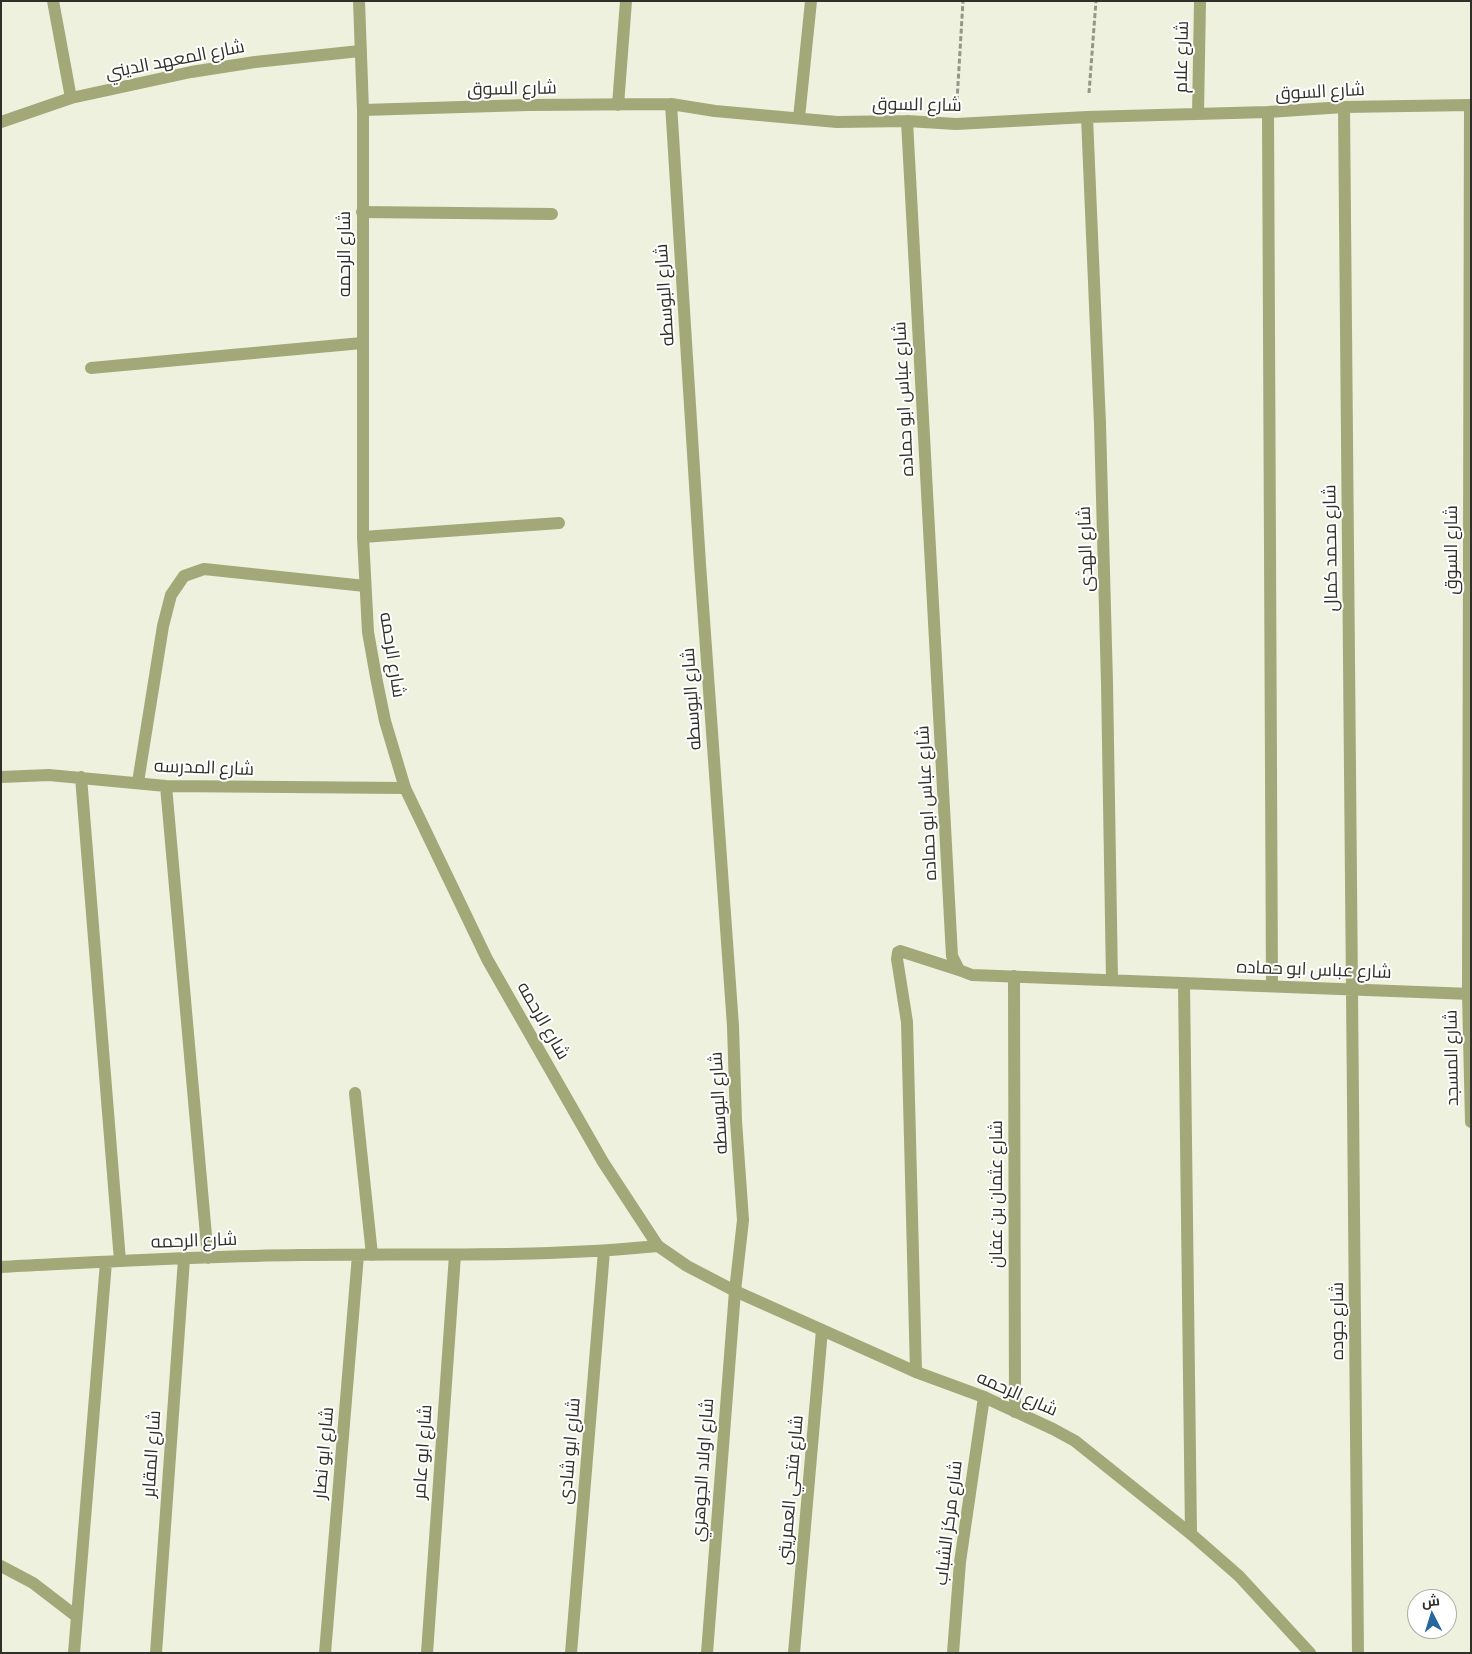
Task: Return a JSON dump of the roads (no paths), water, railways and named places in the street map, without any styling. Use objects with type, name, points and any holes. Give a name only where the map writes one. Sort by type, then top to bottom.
[{"type":"street","points":[[52,1],[71,98]]},
{"type":"street","name":"شارع الرحمه","points":[[359,1],[363,110],[364,586],[368,632],[385,721],[405,788],[487,959],[603,1162],[658,1246],[687,1266],[735,1291],[916,1372],[984,1397],[1052,1428],[1074,1441],[1191,1534],[1239,1576],[1310,1653]]},
{"type":"street","points":[[618,105],[626,1]]},
{"type":"street","points":[[799,118],[811,1]]},
{"type":"street","name":"شارع علام","points":[[1198,114],[1200,1]]},
{"type":"street","name":"شارع المعهد الديني","points":[[1,122],[71,98],[200,71],[255,62],[360,51]]},
{"type":"street","name":"شارع السوق","points":[[363,110],[528,105],[671,104],[715,111],[837,122],[907,121],[956,124],[1087,117],[1268,112],[1344,107],[1471,105],[1470,994]]},
{"type":"street","name":"شارع البوسطه","points":[[671,104],[700,564],[733,1026],[736,1121],[743,1220],[735,1291]]},
{"type":"street","name":"شارع محمد كمال","points":[[1344,107],[1353,989]]},
{"type":"street","points":[[1268,112],[1272,986]]},
{"type":"street","name":"شارع الهدى","points":[[1087,117],[1107,683],[1112,980]]},
{"type":"street","name":"شارع عباس ابو حماده","points":[[907,121],[952,956],[959,970],[972,975],[1470,994]]},
{"type":"street","points":[[362,212],[552,214]]},
{"type":"street","points":[[91,368],[362,343]]},
{"type":"street","points":[[363,536],[559,523]]},
{"type":"street","points":[[138,782],[164,626],[171,595],[184,576],[204,569],[364,586]]},
{"type":"street","name":"شارع المدرسه","points":[[1,777],[49,775],[166,786],[405,788]]},
{"type":"street","points":[[81,777],[120,1262]]},
{"type":"street","points":[[166,786],[208,1258]]},
{"type":"street","points":[[916,1372],[908,1022],[898,952],[900,951],[959,970]]},
{"type":"street","name":"شارع عثمان بن عفان","points":[[1014,976],[1015,1412]]},
{"type":"street","points":[[1184,983],[1191,1534]]},
{"type":"street","name":"شارع جوده","points":[[1353,989],[1358,1653]]},
{"type":"street","name":"شارع المسجد","points":[[1470,994],[1471,1122]]},
{"type":"street","points":[[355,1093],[372,1255]]},
{"type":"street","name":"شارع الرحمه","points":[[1,1267],[301,1255],[358,1256],[604,1251],[658,1246]]},
{"type":"street","name":"شارع ابو شادى","points":[[571,1653],[604,1251]]},
{"type":"street","name":"شارع ابو عامر","points":[[426,1653],[455,1254]]},
{"type":"street","name":"شارع ابو نصار","points":[[325,1653],[358,1256]]},
{"type":"street","name":"شارع المقابر","points":[[156,1653],[184,1259]]},
{"type":"street","points":[[74,1653],[106,1262]]},
{"type":"street","name":"شارع اولاد الجوهري","points":[[707,1653],[735,1291]]},
{"type":"street","name":"شارع فتحي العمريتى","points":[[794,1653],[822,1330]]},
{"type":"street","name":"شارع مركز الشباب","points":[[953,1653],[960,1562],[984,1397]]},
{"type":"street","points":[[1,1566],[33,1583],[76,1616]]}]
